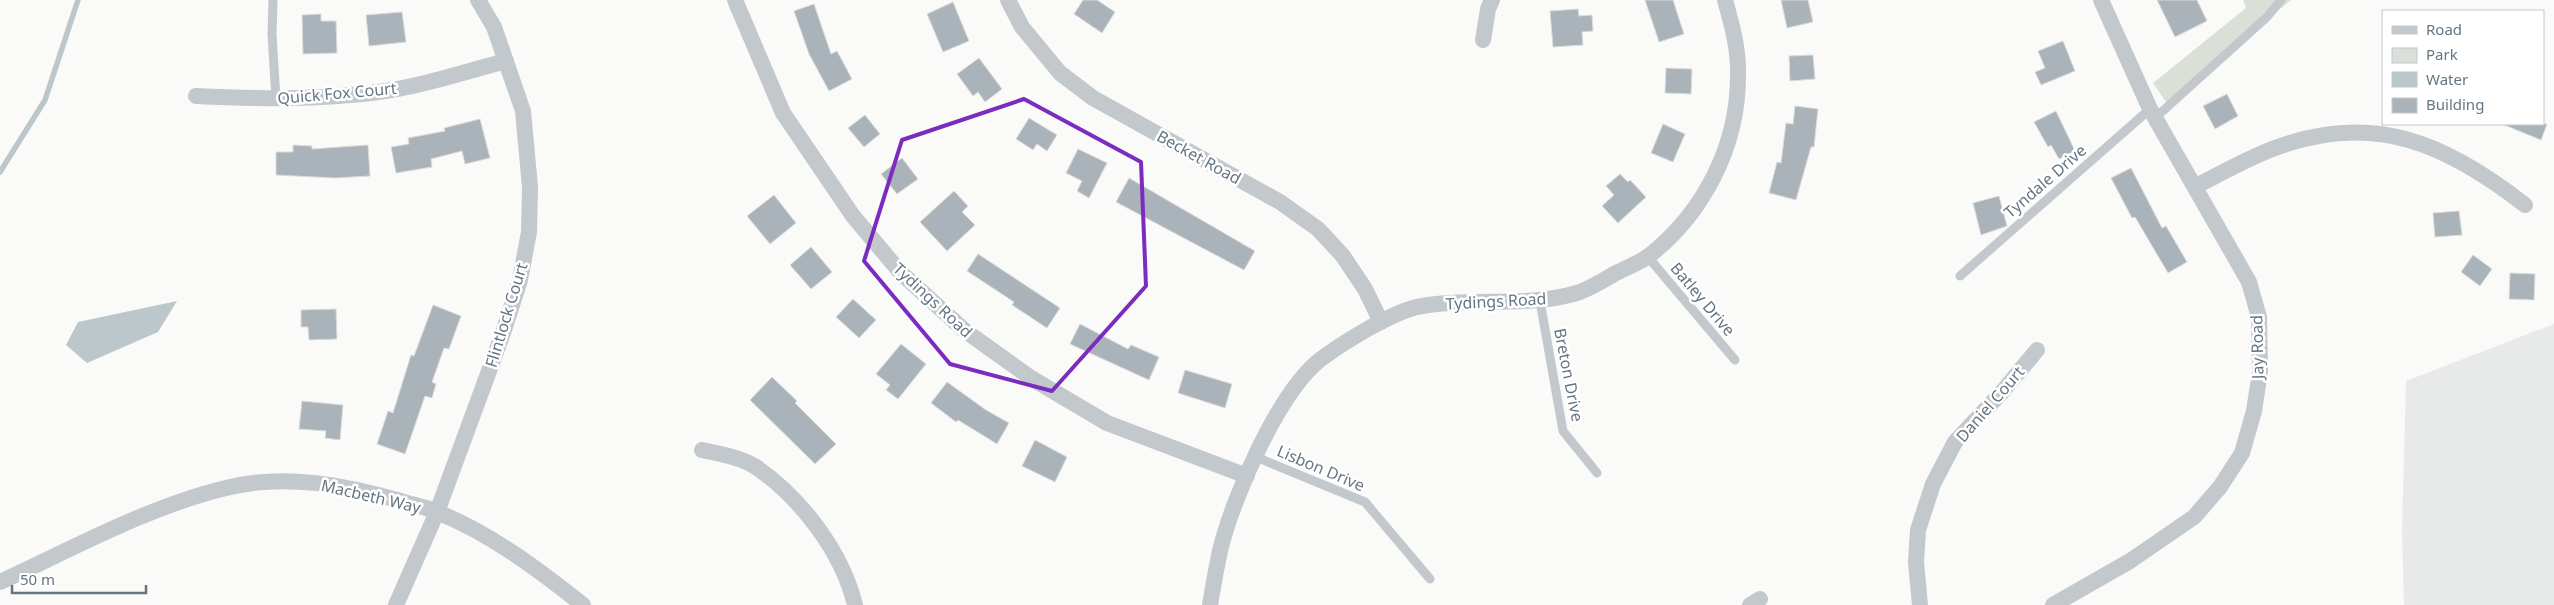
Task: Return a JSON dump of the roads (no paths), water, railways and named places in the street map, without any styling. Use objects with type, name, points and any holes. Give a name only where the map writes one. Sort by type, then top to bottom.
[{"type":"street","name":"Flintlock Court","points":[[396,605],[437,512],[503,333],[520,280],[529,232],[529,169],[523,111],[494,27],[478,0]]},
{"type":"street","name":"Tydings Road","points":[[736,0],[783,113],[853,216],[902,273],[964,330],[1031,378],[1108,423],[1247,476]]},
{"type":"street","name":"Becket Road","points":[[1008,0],[1022,27],[1041,52],[1060,73],[1073,83],[1138,124],[1280,202],[1318,229],[1342,256],[1365,289],[1381,322]]},
{"type":"street","points":[[1483,40],[1488,9],[1492,0]]},
{"type":"street","name":"Tydings Road","points":[[1210,605],[1220,550],[1247,476],[1278,413],[1301,378],[1322,359],[1381,322],[1421,306],[1540,301],[1579,292],[1648,257],[1673,234],[1700,203],[1720,167],[1732,123],[1738,77],[1736,45],[1725,0]]},
{"type":"street","name":"Jay Road","points":[[2053,605],[2130,560],[2194,517],[2220,487],[2242,453],[2254,410],[2260,372],[2259,317],[2249,282],[2153,113],[2101,0]]},
{"type":"street","name":"Quick Fox Court","points":[[196,96],[276,99],[381,92],[506,62]]},
{"type":"street","points":[[2196,186],[2274,148],[2309,138],[2348,132],[2410,140],[2442,151],[2487,176],[2525,205]]},
{"type":"street","name":"Daniel Court","points":[[1920,605],[1916,562],[1918,530],[1933,484],[1955,442],[2038,350]]},
{"type":"street","points":[[702,450],[755,467],[788,496],[816,525],[838,556],[855,605]]},
{"type":"street","name":"Macbeth Way","points":[[0,582],[181,500],[228,487],[274,481],[321,483],[368,492],[437,512],[488,538],[583,605]]},
{"type":"lane","points":[[273,0],[272,34],[276,99]]},
{"type":"lane","name":"Tyndale Drive","points":[[1960,276],[2267,17],[2281,0]]},
{"type":"lane","name":"Batley Drive","points":[[1648,257],[1735,360]]},
{"type":"lane","name":"Breton Drive","points":[[1540,301],[1564,430],[1597,473]]},
{"type":"lane","name":"Lisbon Drive","points":[[1256,457],[1365,502],[1430,579]]},
{"type":"water","points":[[177,301],[158,332],[87,363],[66,345],[78,322]]},
{"type":"waterway","points":[[0,172],[45,100],[78,0]]}]
